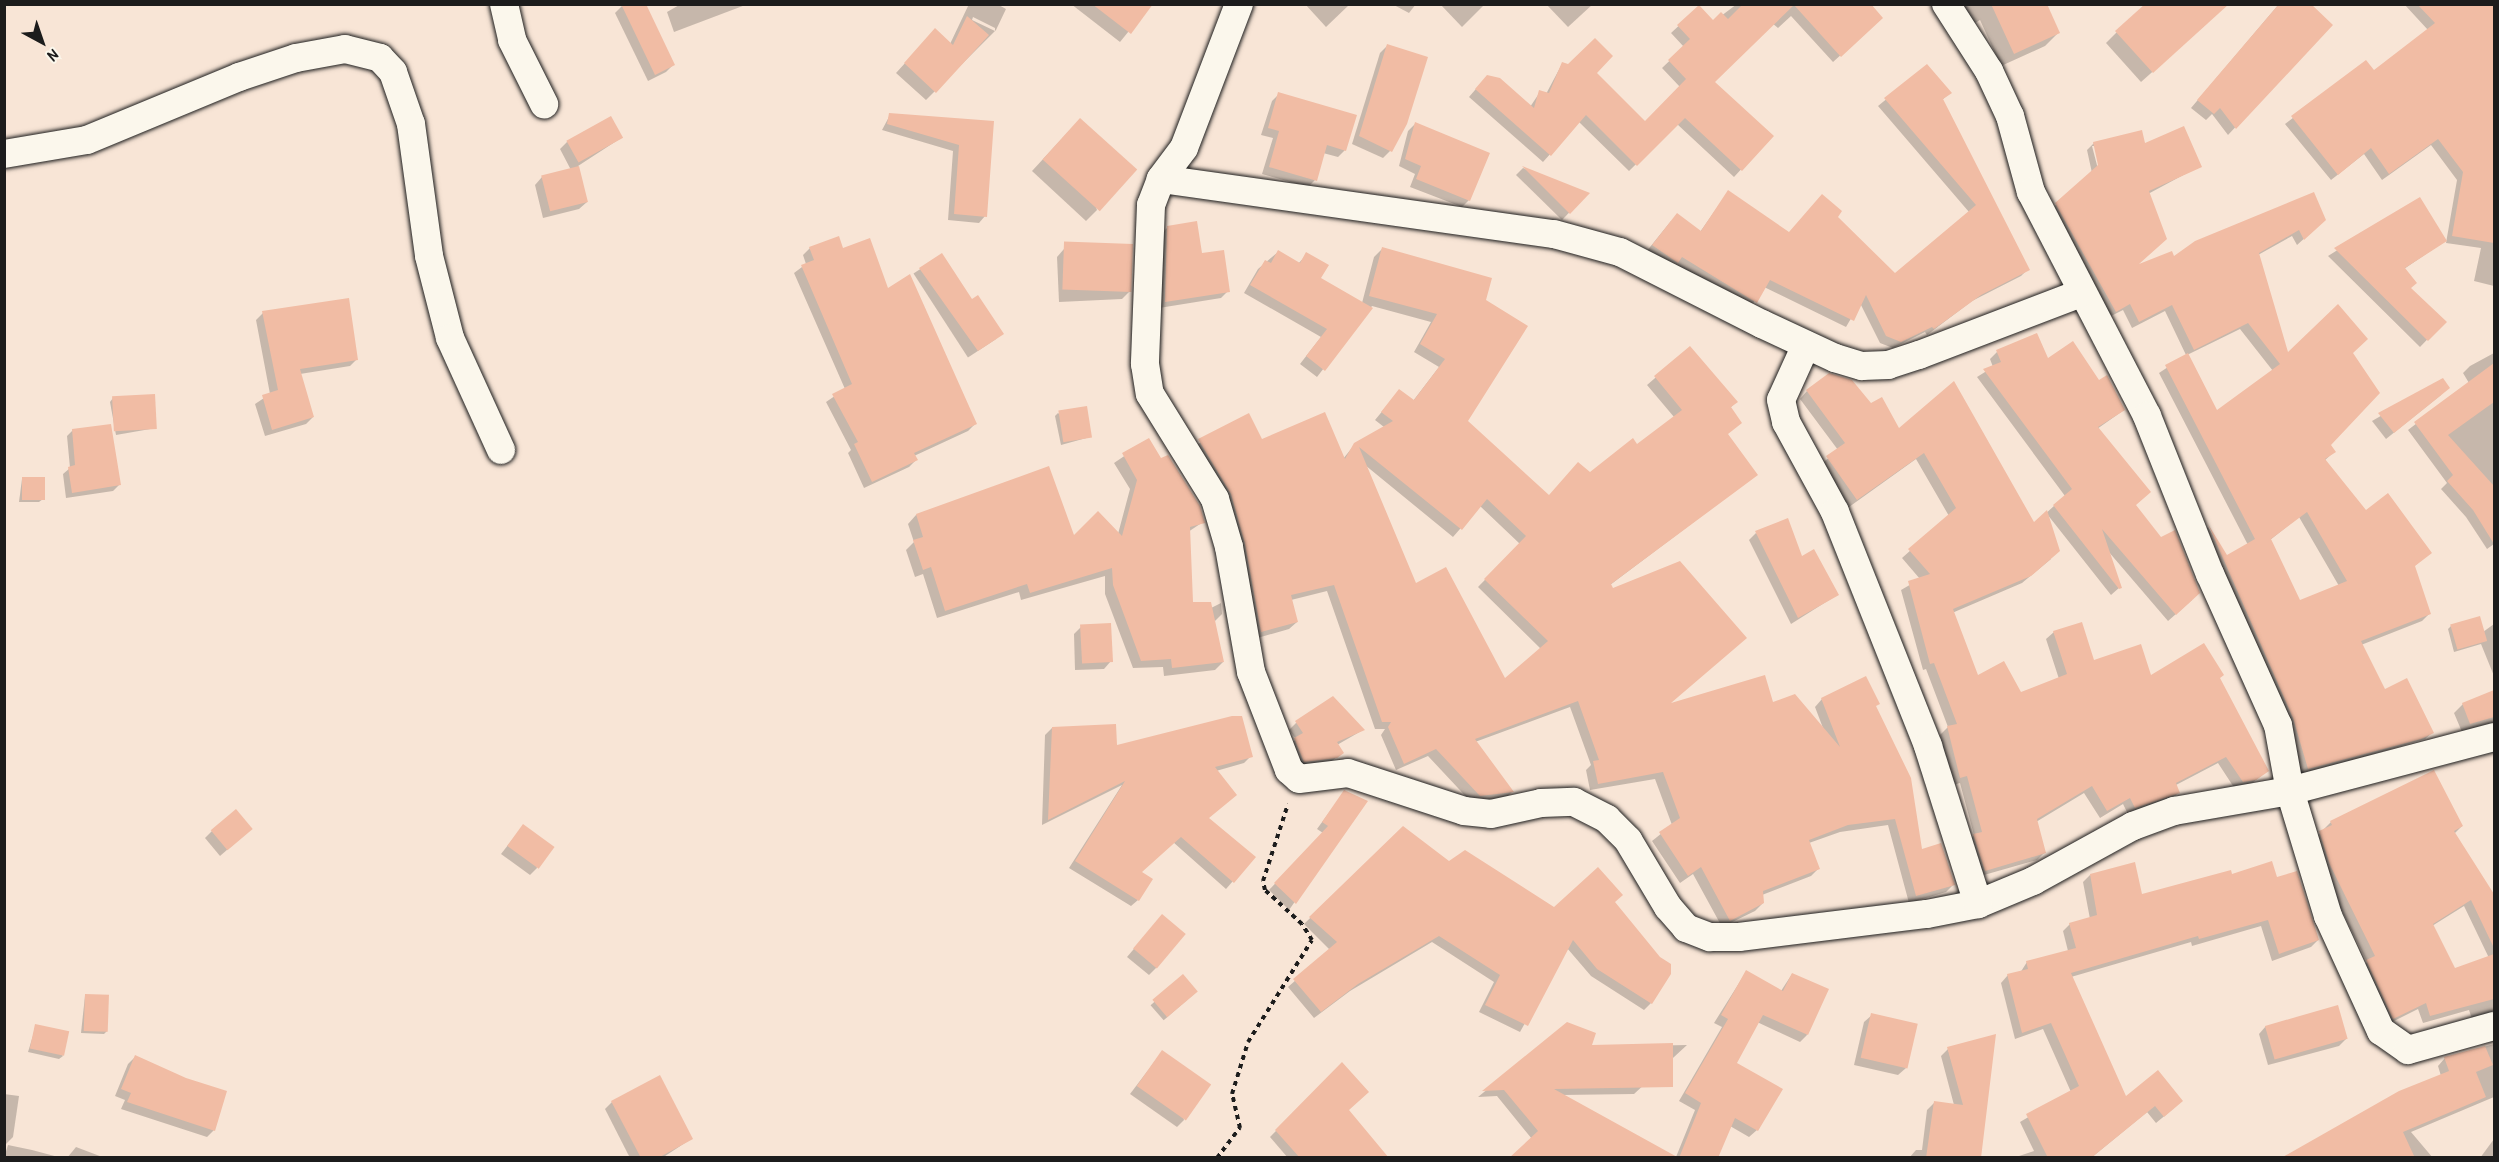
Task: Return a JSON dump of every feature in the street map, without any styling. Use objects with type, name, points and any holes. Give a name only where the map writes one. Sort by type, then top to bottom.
[{"type":"street","points":[[504,4],[512,40],[544,104]]},
{"type":"street","points":[[1239,4],[1184,148],[1161,179],[1151,205],[1145,364],[1150,394],[1215,499],[1229,547],[1251,672],[1289,770],[1299,778],[1348,773],[1369,777],[1464,811],[1491,814],[1541,803],[1574,802],[1607,819],[1628,840],[1686,928],[1710,937],[1928,914],[1978,904],[2033,881],[2133,826],[2174,811],[2290,791],[2494,737]]},
{"type":"street","points":[[1946,4],[1989,71],[2010,116],[2031,192],[2081,293],[2147,416],[2211,574],[2278,725],[2290,791],[2328,916],[2381,1031],[2408,1050],[2494,1026]]},
{"type":"street","points":[[4,154],[87,140],[239,77],[296,58],[345,49],[380,58],[393,72],[411,124],[429,256],[450,338],[501,450]]},
{"type":"street","points":[[1161,179],[1554,234],[1620,252],[1806,345],[1862,366],[1888,366],[2081,293]]},
{"type":"street","points":[[1806,345],[1781,400],[1786,422],[1834,512],[1928,746],[1978,904]]},
{"type":"path","points":[[1217,1158],[1240,1128],[1232,1095],[1248,1042],[1312,940],[1302,924],[1265,890],[1263,880],[1281,820],[1299,778]]},
{"type":"building","points":[[621,4],[646,4],[675,65],[655,75]]},
{"type":"building","points":[[1092,4],[1153,4],[1131,34]]},
{"type":"building","points":[[1743,4],[1871,4],[1883,18],[1841,57],[1794,5],[1715,82],[1774,136],[1742,171],[1685,118],[1637,166],[1586,115],[1551,156],[1475,89],[1487,75],[1500,78],[1534,108],[1539,90],[1549,93],[1562,62],[1568,64],[1595,38],[1613,56],[1597,73],[1645,121],[1686,79],[1668,60],[1690,39],[1677,25],[1699,5],[1713,20],[1721,12],[1728,19]]},
{"type":"building","points":[[1991,4],[2047,4],[2060,33],[2014,54]]},
{"type":"building","points":[[2145,4],[2229,4],[2153,73],[2115,31]]},
{"type":"building","points":[[2279,4],[2311,4],[2333,25],[2236,129],[2220,108],[2214,114],[2197,100]]},
{"type":"building","points":[[2417,4],[2494,4],[2494,243],[2452,236],[2463,172],[2438,139],[2389,174],[2371,148],[2338,175],[2291,116],[2366,60],[2374,70],[2435,23]]},
{"type":"building","points":[[967,16],[989,35],[936,93],[904,63],[935,28],[953,45]]},
{"type":"building","points":[[1387,44],[1428,57],[1407,124],[1392,152],[1359,136]]},
{"type":"building","points":[[1927,64],[1952,93],[1943,99],[2030,270],[1981,295],[1934,329],[1932,327],[1901,342],[1886,336],[1866,295],[1854,321],[1770,280],[1757,303],[1682,257],[1678,263],[1652,245],[1677,213],[1701,231],[1728,190],[1789,232],[1822,194],[1842,211],[1838,217],[1895,273],[1976,205],[1884,98]]},
{"type":"building","points":[[1278,92],[1357,115],[1346,151],[1327,145],[1317,181],[1269,167],[1279,131],[1268,128]]},
{"type":"building","points":[[889,113],[994,121],[987,217],[954,214],[959,145],[887,124]]},
{"type":"building","points":[[611,116],[623,138],[579,163],[566,141]]},
{"type":"building","points":[[1080,118],[1137,170],[1100,211],[1043,160]]},
{"type":"building","points":[[1415,122],[1490,153],[1470,201],[1416,179],[1421,166],[1405,159]]},
{"type":"building","points":[[2184,126],[2202,167],[2149,191],[2167,239],[2139,264],[2172,251],[2174,256],[2195,241],[2314,192],[2326,220],[2304,240],[2299,230],[2259,253],[2288,352],[2338,304],[2368,339],[2353,353],[2380,393],[2331,445],[2336,452],[2325,459],[2366,510],[2388,493],[2432,553],[2415,566],[2431,614],[2361,641],[2385,689],[2407,678],[2434,733],[2421,739],[2308,769],[2293,718],[2208,524],[2227,555],[2255,539],[2165,365],[2188,353],[2217,410],[2280,364],[2248,323],[2194,350],[2172,305],[2139,322],[2130,304],[2116,312],[2055,203],[2098,165],[2093,142],[2142,130],[2145,143]],"holes":[[[2307,512],[2347,581],[2300,600],[2271,539]]]},
{"type":"building","points":[[579,166],[588,202],[550,211],[541,175]]},
{"type":"building","points":[[1522,166],[1590,193],[1570,214]]},
{"type":"building","points":[[2420,197],[2447,241],[2405,268],[2417,283],[2411,288],[2447,322],[2428,341],[2334,248]]},
{"type":"building","points":[[1197,221],[1202,253],[1224,250],[1230,292],[1165,302],[1167,226]]},
{"type":"building","points":[[839,236],[843,248],[870,238],[888,288],[910,274],[977,424],[914,453],[918,460],[872,482],[854,444],[858,442],[832,394],[852,384],[801,265],[814,260],[809,247]]},
{"type":"building","points":[[1064,242],[1133,244],[1131,292],[1062,290]]},
{"type":"building","points":[[1382,247],[1492,278],[1486,300],[1528,326],[1468,421],[1549,495],[1578,462],[1590,472],[1633,438],[1637,444],[1682,410],[1654,376],[1690,346],[1738,402],[1731,407],[1742,423],[1728,434],[1758,475],[1611,584],[1613,588],[1680,561],[1747,638],[1671,703],[1765,675],[1773,702],[1795,694],[1840,747],[1821,698],[1866,676],[1880,704],[1876,706],[1911,778],[1922,849],[1941,843],[1955,885],[1916,896],[1895,819],[1848,825],[1809,840],[1820,869],[1763,891],[1764,903],[1730,921],[1701,867],[1688,876],[1659,832],[1680,818],[1663,772],[1598,784],[1593,761],[1599,760],[1578,701],[1475,739],[1514,792],[1480,796],[1436,749],[1404,764],[1388,727],[1391,722],[1382,722],[1334,585],[1291,595],[1298,622],[1261,632],[1245,544],[1231,494],[1198,439],[1249,413],[1262,439],[1325,412],[1345,459],[1354,443],[1393,421],[1381,412],[1399,389],[1414,400],[1445,359],[1420,344],[1437,314],[1369,296]],"holes":[[[1359,447],[1462,530],[1487,499],[1526,536],[1484,579],[1548,641],[1505,678],[1446,567],[1416,583]]]},
{"type":"building","points":[[1278,250],[1300,263],[1306,252],[1329,265],[1321,278],[1373,308],[1325,371],[1306,356],[1327,329],[1250,285],[1265,260],[1271,263]]},
{"type":"building","points":[[942,253],[972,299],[978,295],[1004,334],[978,351],[919,268]]},
{"type":"building","points":[[349,298],[358,360],[300,369],[314,417],[272,430],[262,395],[278,390],[262,311]]},
{"type":"building","points":[[2037,333],[2048,358],[2073,341],[2099,380],[2107,375],[2125,410],[2098,427],[2151,492],[2136,505],[2161,537],[2175,530],[2200,593],[2176,615],[2102,529],[2122,588],[2119,589],[2053,505],[2072,489],[1983,369],[2001,362],[1996,350]]},
{"type":"building","points":[[2494,363],[2494,402],[2448,435],[2494,486],[2494,544],[2473,510],[2447,481],[2453,475],[2414,422]]},
{"type":"building","points":[[1829,373],[1852,380],[1871,403],[1882,397],[1899,428],[1954,381],[2034,522],[2047,510],[2060,551],[2031,576],[1953,609],[1978,675],[2004,661],[2021,692],[2067,674],[2053,631],[2082,622],[2094,660],[2141,644],[2151,675],[2204,643],[2224,675],[2220,678],[2269,771],[2256,780],[2243,782],[2226,757],[2176,783],[2180,793],[2135,808],[2130,798],[2107,811],[2092,786],[2037,819],[2046,853],[1985,871],[1973,834],[1982,832],[1967,776],[1960,778],[1947,726],[1957,724],[1934,663],[1930,664],[1908,581],[1930,574],[1908,549],[1956,508],[1924,453],[1857,500],[1826,456],[1845,443],[1806,390]]},
{"type":"building","points":[[2443,378],[2450,388],[2394,433],[2378,413]]},
{"type":"building","points":[[155,394],[157,429],[114,431],[112,396]]},
{"type":"building","points":[[1087,406],[1092,438],[1063,442],[1058,411]]},
{"type":"building","points":[[111,424],[121,485],[72,493],[68,467],[75,465],[72,429]]},
{"type":"building","points":[[1149,438],[1161,458],[1168,455],[1200,506],[1205,523],[1190,527],[1193,602],[1211,602],[1224,662],[1172,668],[1171,659],[1141,661],[1113,585],[1112,568],[1030,593],[1027,584],[945,611],[931,567],[923,570],[913,540],[923,537],[916,514],[1049,466],[1074,535],[1098,511],[1122,536],[1137,480],[1122,453]]},
{"type":"building","points":[[22,477],[45,477],[45,500],[22,500]]},
{"type":"building","points":[[1788,518],[1802,556],[1814,549],[1839,595],[1798,618],[1755,531]]},
{"type":"building","points":[[2480,616],[2487,641],[2457,650],[2450,625]]},
{"type":"building","points":[[1111,623],[1113,662],[1082,664],[1080,625]]},
{"type":"building","points":[[2494,690],[2494,717],[2470,724],[2462,703]]},
{"type":"building","points":[[1333,696],[1365,730],[1337,742],[1344,753],[1337,758],[1304,762],[1294,738],[1303,733],[1295,721]]},
{"type":"building","points":[[1232,716],[1242,716],[1253,757],[1215,767],[1237,795],[1209,818],[1256,857],[1234,883],[1181,837],[1142,872],[1153,879],[1139,901],[1075,861],[1125,781],[1048,820],[1052,727],[1116,724],[1117,745]]},
{"type":"building","points":[[2434,770],[2463,826],[2454,831],[2494,894],[2494,948],[2471,900],[2433,924],[2455,968],[2494,954],[2494,999],[2430,1016],[2426,1003],[2393,1019],[2366,960],[2375,956],[2330,865],[2319,831],[2332,825],[2330,821]]},
{"type":"building","points":[[1344,790],[1368,801],[1296,904],[1274,883],[1328,826],[1322,822]]},
{"type":"building","points":[[236,809],[253,829],[227,850],[211,830]]},
{"type":"building","points":[[523,824],[555,847],[539,869],[507,846]]},
{"type":"building","points":[[1403,826],[1449,861],[1465,850],[1554,907],[1598,867],[1623,895],[1615,902],[1660,957],[1671,964],[1671,974],[1652,1004],[1597,969],[1573,940],[1528,1026],[1485,1005],[1500,975],[1439,936],[1358,984],[1321,1012],[1293,979],[1337,942],[1309,917]]},
{"type":"building","points":[[2272,861],[2277,877],[2297,871],[2319,940],[2279,954],[2268,920],[2199,939],[2198,936],[2071,973],[2126,1096],[2158,1070],[2183,1101],[2164,1117],[2155,1106],[2091,1158],[2048,1158],[2026,1114],[2079,1086],[2051,1023],[2022,1033],[2007,974],[2028,969],[2026,961],[2076,948],[2069,923],[2097,915],[2090,874],[2135,862],[2142,894],[2231,870],[2232,874]]},
{"type":"building","points":[[1162,914],[1186,934],[1157,968],[1133,948]]},
{"type":"building","points":[[1746,970],[1783,991],[1792,973],[1829,989],[1808,1035],[1763,1015],[1737,1063],[1783,1089],[1758,1131],[1735,1118],[1718,1158],[1679,1158],[1701,1103],[1685,1093],[1728,1019],[1721,1015]]},
{"type":"building","points":[[1183,974],[1198,992],[1167,1017],[1152,1000]]},
{"type":"building","points":[[85,994],[109,995],[108,1032],[84,1031]]},
{"type":"building","points":[[2338,1005],[2348,1039],[2275,1060],[2265,1026]]},
{"type":"building","points":[[1871,1013],[1918,1024],[1907,1069],[1861,1058]]},
{"type":"building","points":[[1567,1022],[1596,1033],[1592,1045],[1673,1043],[1673,1087],[1554,1089],[1679,1158],[1509,1158],[1538,1131],[1504,1090],[1482,1091]]},
{"type":"building","points":[[35,1024],[69,1031],[64,1056],[30,1048]]},
{"type":"building","points":[[1996,1034],[1981,1158],[1926,1158],[1934,1101],[1963,1105],[1947,1047]]},
{"type":"building","points":[[2485,1046],[2493,1065],[2476,1072],[2486,1097],[2403,1132],[2415,1158],[2281,1158],[2399,1091],[2449,1071],[2444,1057]]},
{"type":"building","points":[[1162,1050],[1211,1084],[1186,1120],[1137,1086]]},
{"type":"building","points":[[135,1055],[186,1078],[227,1091],[215,1131],[127,1102],[131,1093],[121,1089]]},
{"type":"building","points":[[1342,1062],[1369,1092],[1349,1110],[1389,1158],[1300,1158],[1275,1130]]},
{"type":"building","points":[[660,1075],[693,1139],[658,1158],[641,1158],[611,1101]]}]
